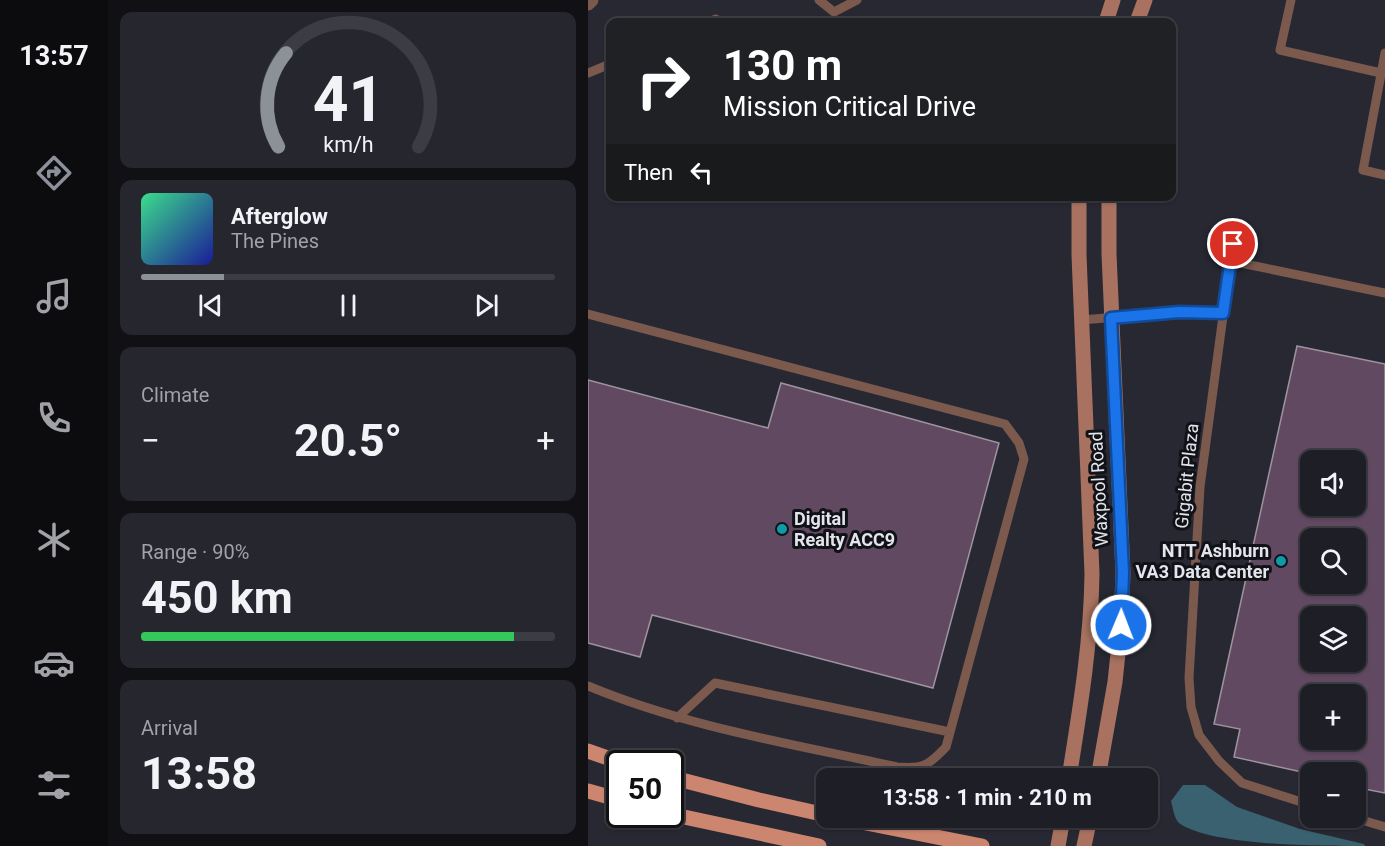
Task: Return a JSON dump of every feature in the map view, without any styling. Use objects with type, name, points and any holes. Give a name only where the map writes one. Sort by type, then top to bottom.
[{"type":"main road","points":[[1107,18],[1113,0]]},
{"type":"main road","points":[[1138,18],[1145,0]]},
{"type":"main road","name":"Waxpool Road","points":[[1071,768],[1086,679],[1092,613],[1081,320],[1079,201]]},
{"type":"main road","name":"Waxpool Road","points":[[1100,768],[1116,682],[1123,573],[1111,318],[1109,201]]},
{"type":"main road","points":[[588,751],[606,757]]},
{"type":"main road","points":[[684,781],[816,813]]},
{"type":"main road","points":[[588,791],[606,797]]},
{"type":"main road","points":[[684,817],[819,846]]},
{"type":"main road","points":[[891,828],[982,846]]},
{"type":"main road","points":[[1058,846],[1061,828]]},
{"type":"main road","points":[[1084,846],[1088,828]]},
{"type":"lane","points":[[819,0],[834,12],[857,0]]},
{"type":"lane","points":[[1291,0],[1280,50],[1381,73]]},
{"type":"lane","points":[[1385,53],[1363,170],[1385,175]]},
{"type":"lane","points":[[588,73],[606,66]]},
{"type":"lane","name":"Gigabit Plaza","points":[[1235,227],[1200,487],[1189,678],[1191,707],[1199,735],[1219,761],[1242,783],[1300,801]]},
{"type":"lane","points":[[1230,261],[1385,292]]},
{"type":"lane","points":[[1081,320],[1179,312],[1223,313]]},
{"type":"lane","points":[[588,315],[1005,424],[1019,443],[1023,459],[946,747],[930,764],[915,768],[897,767],[677,718],[613,697],[588,686]]},
{"type":"lane","points":[[677,718],[715,684],[950,732]]},
{"type":"lane","points":[[1366,821],[1385,827]]},
{"type":"water","points":[[1183,785],[1205,785],[1237,807],[1300,829],[1365,846],[1268,843],[1194,831],[1179,823],[1173,810],[1171,801]]},
{"type":"building","name":"NTT Ashburn VA3 Data Center","points":[[1297,346],[1385,364],[1385,793],[1366,789],[1366,762],[1300,762],[1300,772],[1234,757],[1240,729],[1214,724]]},
{"type":"building","name":"Digital Realty ACC9","points":[[588,380],[768,428],[781,383],[999,443],[933,688],[652,615],[640,657],[588,643]]},
{"type":"place","name":"Digital Realty ACC9","points":[[782,529]]},
{"type":"place","name":"NTT Ashburn VA3 Data Center","points":[[1281,561]]},
{"type":"route","points":[[1121,625],[1123,573],[1111,318],[1179,312],[1223,313],[1233,244]]}]
